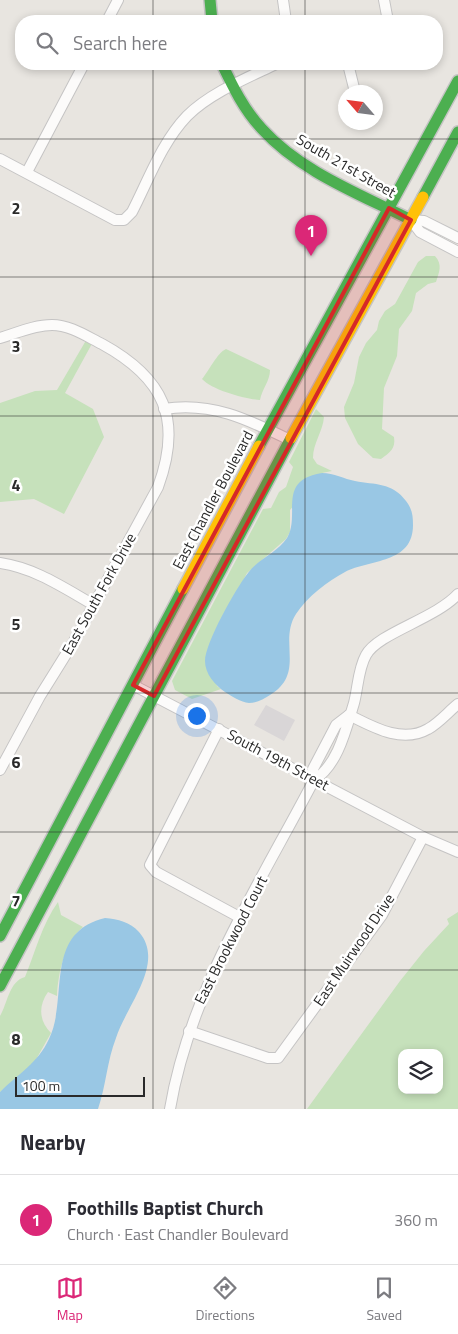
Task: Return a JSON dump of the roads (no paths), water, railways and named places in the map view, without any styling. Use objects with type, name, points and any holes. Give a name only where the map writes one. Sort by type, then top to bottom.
[{"type":"main road","points":[[210,0],[211,15]]},
{"type":"main road","name":"South 21st Street","points":[[225,70],[233,86],[261,127],[286,149],[316,168],[411,220]]},
{"type":"main road","name":"East Chandler Boulevard","points":[[0,936],[268,429],[458,81]]},
{"type":"main road","points":[[0,986],[290,440],[458,132]]},
{"type":"street","points":[[110,15],[118,0]]},
{"type":"street","points":[[283,0],[285,15]]},
{"type":"street","points":[[384,0],[387,15]]},
{"type":"street","points":[[27,172],[81,70]]},
{"type":"street","points":[[0,158],[115,220],[124,220],[132,212],[177,127],[197,108],[264,70]]},
{"type":"street","points":[[350,70],[354,85]]},
{"type":"street","name":"South 21st Street","points":[[411,220],[424,221],[458,238]]},
{"type":"street","name":"South 21st Street","points":[[411,220],[420,232],[458,252]]},
{"type":"street","name":"East South Fork Drive","points":[[0,338],[41,325],[70,328],[138,366],[157,391],[164,409],[170,441],[166,465],[158,487],[94,605],[40,696],[0,770]]},
{"type":"street","points":[[164,409],[180,406],[219,410],[241,416],[290,440]]},
{"type":"street","points":[[0,563],[16,565],[34,572],[94,605]]},
{"type":"street","points":[[458,594],[450,603],[433,614],[380,641],[370,650],[362,665],[354,704],[349,715],[392,734],[415,736],[429,728],[458,704]]},
{"type":"street","name":"South 19th Street","points":[[133,685],[423,837],[458,852]]},
{"type":"street","name":"East Brookwood Court","points":[[170,1109],[178,1068],[189,1030],[206,985],[314,780],[313,769],[336,725],[349,715]]},
{"type":"street","points":[[219,729],[150,865],[156,872],[241,918]]},
{"type":"street","name":"East Muirwood Drive","points":[[189,1030],[268,1058],[278,1058],[382,915],[423,837]]},
{"type":"water","points":[[322,473],[383,485],[395,490],[411,509],[413,525],[411,538],[406,547],[398,554],[345,572],[312,596],[296,614],[291,625],[287,677],[281,686],[270,695],[249,703],[233,697],[214,683],[205,666],[206,653],[215,629],[248,573],[287,538],[291,529],[292,500],[294,491],[299,483],[308,477]]},
{"type":"water","points":[[105,918],[124,922],[139,932],[146,944],[148,957],[141,985],[113,1047],[98,1109],[0,1109],[0,1092],[33,1062],[49,1039],[55,1023],[61,969],[65,952],[73,937],[86,926]]},
{"type":"place","name":"Foothills Baptist Church","points":[[311,256]]}]
